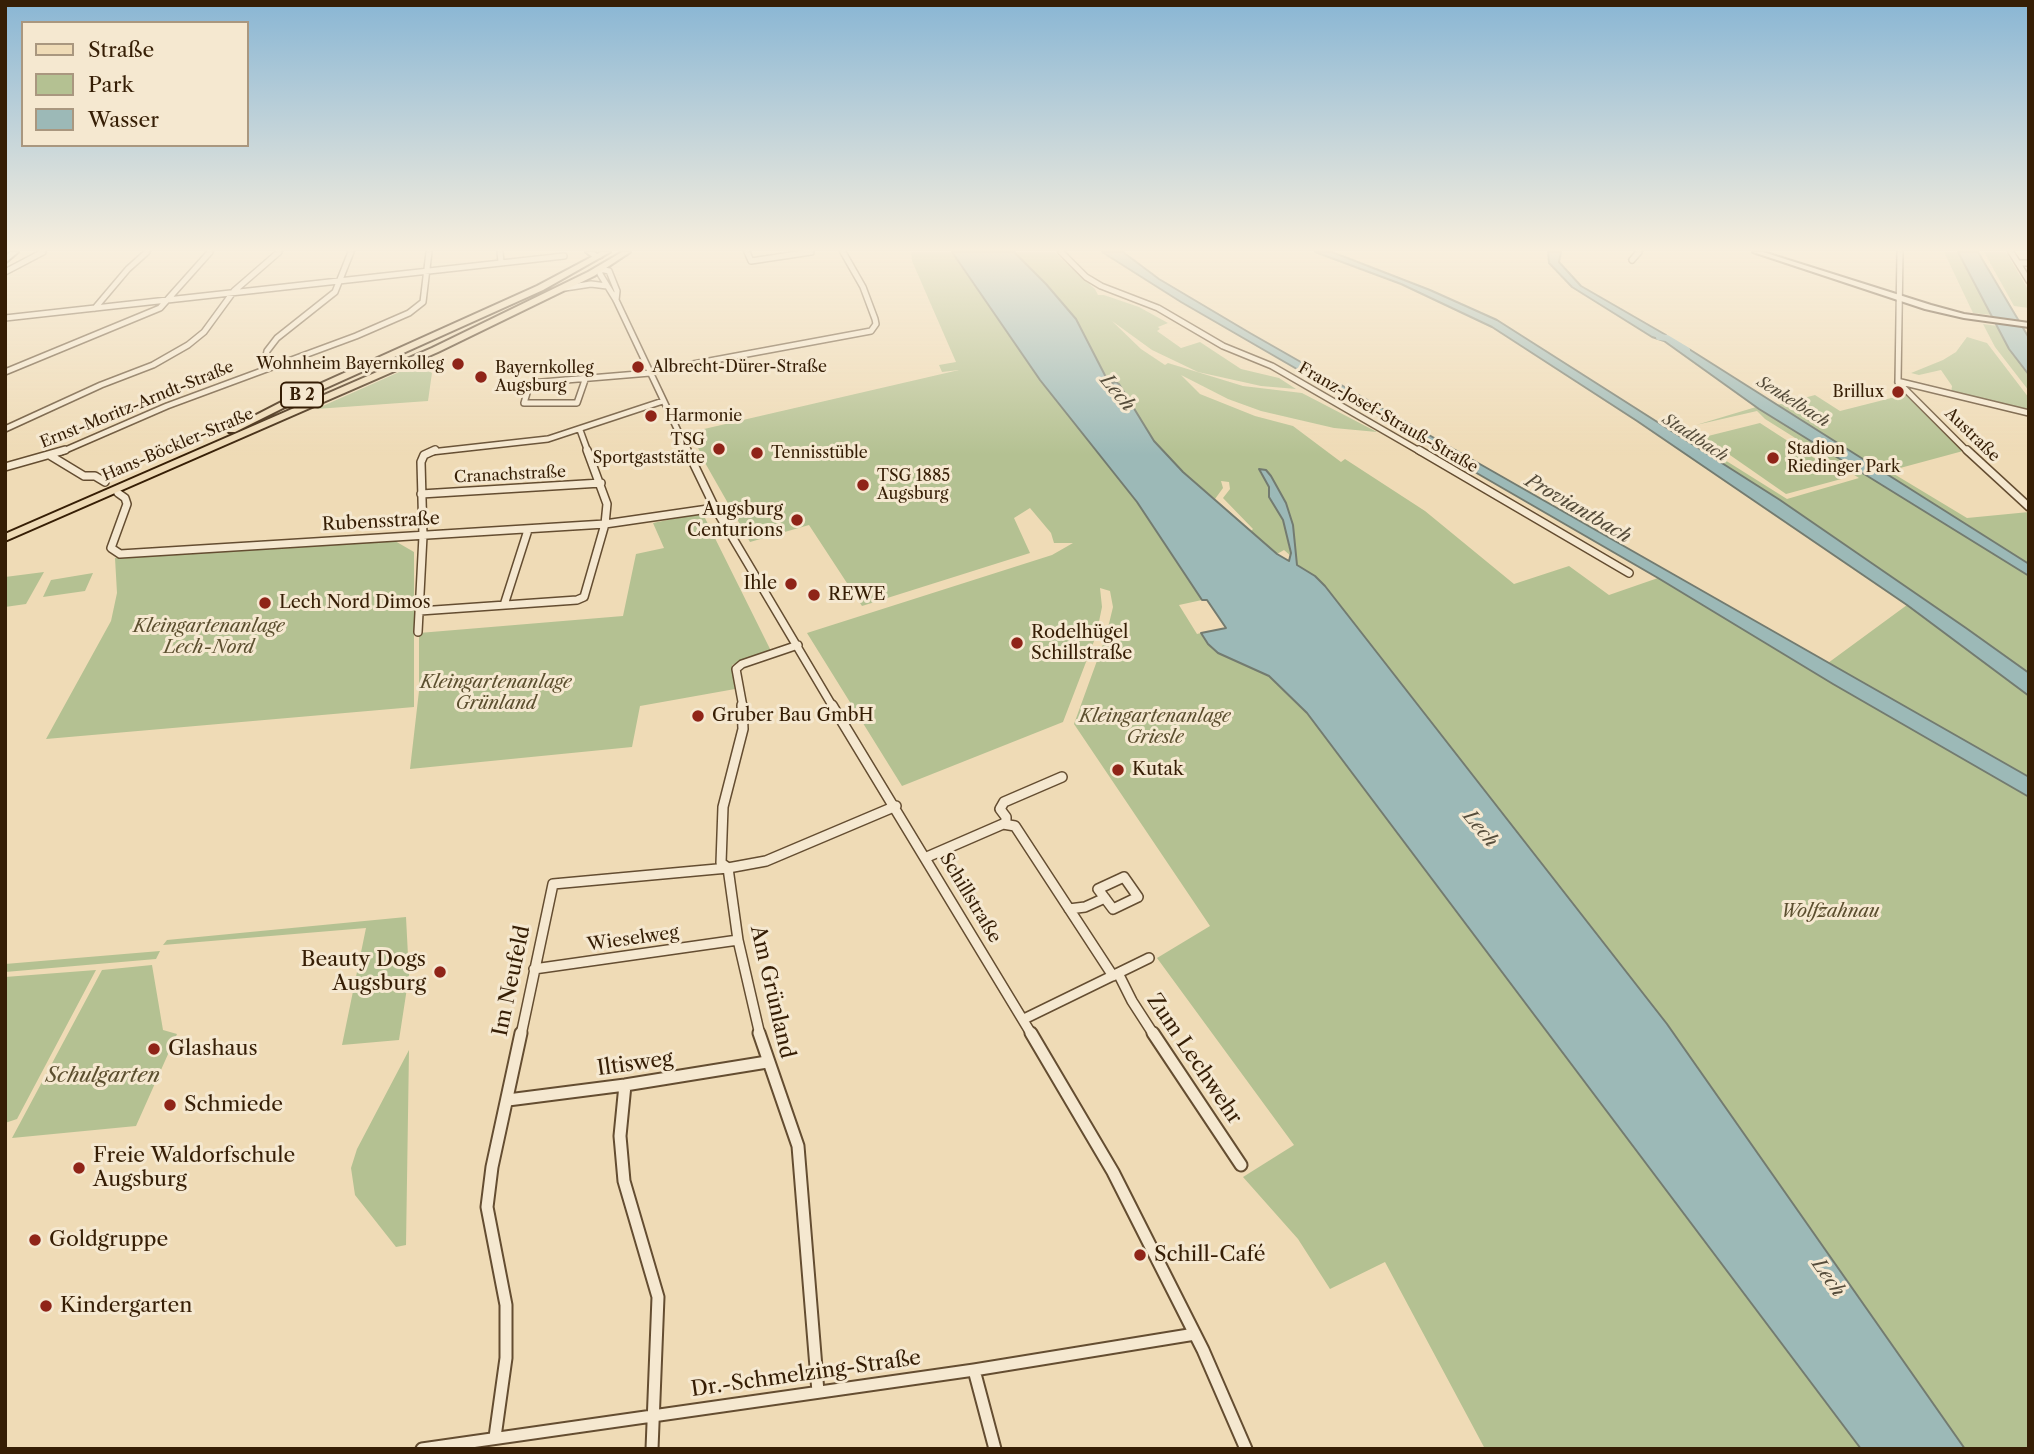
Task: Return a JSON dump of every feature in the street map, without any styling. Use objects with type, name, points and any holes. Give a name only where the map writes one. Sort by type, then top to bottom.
[{"type":"main road","name":"Hans-Böckler-Straße","points":[[5,532],[470,320]]},
{"type":"main road","name":"Hans-Böckler-Straße","points":[[5,538],[435,350],[498,320]]},
{"type":"main road","points":[[1994,320],[2029,325]]},
{"type":"street","points":[[5,372],[133,320]]},
{"type":"street","points":[[5,429],[170,356],[204,332],[213,320]]},
{"type":"street","points":[[263,370],[266,353],[271,344],[302,320]]},
{"type":"street","name":"Ernst-Moritz-Arndt-Straße","points":[[5,467],[51,456],[174,404],[356,336],[392,320]]},
{"type":"street","name":"Schillstraße","points":[[625,320],[715,508],[785,628],[927,857],[1113,1172],[1195,1334],[1246,1449]]},
{"type":"street","points":[[585,380],[577,402],[524,403],[530,383],[650,372],[871,331],[876,324],[875,320]]},
{"type":"street","name":"Franz-Josef-Strauß-Straße","points":[[1178,320],[1213,341],[1272,366],[1363,416],[1460,476],[1629,573]]},
{"type":"street","points":[[1898,382],[1899,320]]},
{"type":"street","name":"Austraße","points":[[1898,382],[2029,413]]},
{"type":"street","name":"Austraße","points":[[1898,382],[1983,467],[2029,507]]},
{"type":"street","points":[[418,632],[423,536],[421,462],[424,455],[430,451],[539,441],[580,430],[663,401]]},
{"type":"street","points":[[420,611],[577,600],[584,597],[605,524],[607,504],[580,430]]},
{"type":"street","points":[[51,456],[70,468],[105,482]]},
{"type":"street","name":"Cranachstraße","points":[[421,494],[601,483]]},
{"type":"street","name":"Rubensstraße","points":[[118,493],[125,498],[127,504],[111,548],[120,554],[528,530],[605,524],[715,508]]},
{"type":"street","points":[[504,605],[528,530]]},
{"type":"street","name":"Am Grünland","points":[[798,645],[742,664],[736,669],[743,709],[743,729],[723,807],[720,841],[721,863],[728,868],[738,940],[768,1062],[798,1146],[817,1392]]},
{"type":"street","points":[[927,857],[1006,824],[1006,817],[1000,809],[1004,802],[1062,777]]},
{"type":"street","name":"Im Neufeld","points":[[495,1437],[506,1358],[506,1305],[487,1207],[492,1167],[552,884],[728,868],[766,861],[896,806]]},
{"type":"street","name":"Zum Lechwehr","points":[[1006,824],[1015,826],[1241,1165]]},
{"type":"street","points":[[1069,909],[1085,907],[1102,899]]},
{"type":"street","name":"Wieselweg","points":[[534,969],[738,940]]},
{"type":"street","points":[[1024,1019],[1149,958]]},
{"type":"street","name":"Iltisweg","points":[[508,1100],[768,1062]]},
{"type":"street","points":[[625,1085],[620,1136],[624,1181],[658,1297],[652,1449]]},
{"type":"street","name":"Dr.-Schmelzing-Straße","points":[[422,1449],[974,1370],[1195,1334]]},
{"type":"street","points":[[974,1370],[995,1449]]},
{"type":"green space","name":"Kleingartenanlage Griesle","points":[[938,320],[998,320],[1040,380],[1137,502],[1202,600],[1179,605],[1197,634],[1201,633],[1218,653],[1269,676],[1307,713],[1861,1449],[1485,1449],[1385,1262],[1330,1289],[1298,1239],[1243,1177],[1294,1145],[1157,958],[1210,926],[1074,724],[1106,636],[1113,607],[1110,591],[1100,588],[1102,607],[1096,636],[1063,722],[902,786],[807,633],[1052,555],[1073,543],[1054,543],[1051,533],[1030,508],[1014,518],[1030,553],[862,606],[809,525],[750,542],[704,461],[691,432],[959,370],[942,372],[939,365],[956,362]]},
{"type":"green space","name":"Wolfzahnau","points":[[1076,320],[1162,320],[1168,323],[1158,327],[1160,329],[1157,331],[1181,348],[1200,342],[1241,369],[1279,378],[1296,389],[1261,386],[1198,372],[1152,350],[1112,321],[1141,349],[1165,365],[1168,363],[1243,386],[1302,393],[1377,432],[1334,428],[1261,411],[1228,399],[1181,375],[1200,394],[1255,416],[1293,426],[1341,462],[1345,459],[1425,511],[1514,584],[1569,566],[1609,595],[1658,578],[1833,684],[2029,797],[2029,1449],[1965,1449],[1667,1024],[1325,586],[1297,565],[1293,525],[1271,475],[1260,473],[1266,477],[1271,493],[1269,497],[1283,520],[1291,556],[1284,550],[1277,554],[1251,531],[1253,529],[1223,498],[1230,489],[1229,482],[1221,481],[1223,488],[1215,499],[1183,472],[1154,441],[1119,384],[1108,381]]},
{"type":"green space","points":[[1983,324],[1998,326],[2009,349],[2029,375],[2029,391],[1995,347]]},
{"type":"green space","points":[[1967,337],[1987,343],[2029,398],[2029,412],[1951,393],[1952,386],[1941,370],[1919,375],[1911,373],[1956,352]]},
{"type":"green space","points":[[424,361],[426,369],[432,373],[428,401],[316,409]]},
{"type":"green space","points":[[1907,394],[1963,451],[1889,471],[1967,518],[2029,512],[2029,564],[1777,405],[1815,395],[1840,411]]},
{"type":"green space","points":[[1756,407],[2029,576],[2029,673],[1780,500],[1673,433],[1677,430],[1787,499],[1859,478],[1765,419],[1757,411],[1696,425]]},
{"type":"green space","name":"Stadion Riedinger Park","points":[[1760,423],[1845,478],[1786,494],[1704,437]]},
{"type":"green space","name":"Kleingartenanlage Grünland","points":[[697,514],[704,516],[771,651],[732,665],[735,689],[640,706],[632,747],[410,769],[419,691],[419,633],[623,616],[636,554],[664,548],[653,523]]},
{"type":"green space","name":"Kleingartenanlage Lech-Nord","points":[[395,541],[414,552],[414,707],[46,739],[111,621],[117,593],[115,558]]},
{"type":"green space","points":[[44,572],[26,604],[5,607],[5,577]]},
{"type":"green space","points":[[93,573],[85,591],[43,597],[51,580]]},
{"type":"green space","points":[[1907,605],[2029,696],[2029,777],[1828,663]]},
{"type":"green space","points":[[406,917],[409,975],[399,1040],[342,1045],[366,928],[163,945],[167,940]]},
{"type":"green space","points":[[160,951],[156,959],[5,972],[5,964]]},
{"type":"green space","name":"Schulgarten","points":[[152,965],[163,1030],[177,1034],[136,1126],[12,1138],[102,970]]},
{"type":"green space","points":[[96,970],[17,1119],[5,1123],[5,977]]},
{"type":"green space","points":[[409,1050],[406,1245],[396,1247],[355,1195],[351,1168],[357,1149]]},
{"type":"water","name":"Lech","points":[[999,320],[1076,320],[1111,387],[1116,391],[1112,383],[1119,384],[1154,441],[1183,472],[1277,554],[1289,561],[1291,553],[1283,520],[1269,497],[1269,487],[1259,469],[1266,470],[1286,503],[1293,525],[1297,565],[1325,586],[1667,1024],[1965,1449],[1861,1449],[1307,713],[1269,676],[1218,653],[1208,644],[1201,633],[1226,628],[1207,600],[1202,600],[1137,502],[1040,380]]},
{"type":"water","points":[[1212,320],[1228,320],[2029,777],[2029,797],[1833,684],[1658,578]]},
{"type":"water","points":[[1477,320],[1497,320],[1780,500],[2029,673],[2029,696],[1907,605],[1637,421]]},
{"type":"water","points":[[1625,320],[1640,320],[1666,335],[1668,340],[1684,350],[1689,349],[2029,564],[2029,576],[1759,409],[1664,341],[1652,337]]},
{"type":"water","points":[[1994,320],[2018,320],[2029,338],[2029,375],[2009,349]]},
{"type":"waterway","name":"Senkelbach","points":[[1659,337],[1667,338],[1687,350]]},
{"type":"place","name":"Wohnheim Bayernkolleg","points":[[458,364]]},
{"type":"place","name":"Albrecht-Dürer-Straße","points":[[638,367]]},
{"type":"place","name":"Bayernkolleg Augsburg","points":[[481,377]]},
{"type":"place","name":"Brillux","points":[[1898,392]]},
{"type":"place","name":"Harmonie","points":[[651,416]]},
{"type":"place","name":"TSG Sportgaststätte","points":[[719,449]]},
{"type":"place","name":"Tennisstüble","points":[[757,453]]},
{"type":"place","name":"Stadion Riedinger Park","points":[[1773,458]]},
{"type":"place","name":"TSG 1885 Augsburg","points":[[863,485]]},
{"type":"place","name":"Augsburg Centurions","points":[[797,520]]},
{"type":"place","name":"Ihle","points":[[791,584]]},
{"type":"place","name":"REWE","points":[[814,595]]},
{"type":"place","name":"Lech Nord Dimos","points":[[265,603]]},
{"type":"place","name":"Rodelhügel Schillstraße","points":[[1017,643]]},
{"type":"place","name":"Gruber Bau GmbH","points":[[698,716]]},
{"type":"place","name":"Kutak","points":[[1118,770]]},
{"type":"place","name":"Beauty Dogs Augsburg","points":[[440,972]]},
{"type":"place","name":"Glashaus","points":[[154,1049]]},
{"type":"place","name":"Schmiede","points":[[170,1105]]},
{"type":"place","name":"Freie Waldorfschule Augsburg","points":[[79,1168]]},
{"type":"place","name":"Goldgruppe","points":[[35,1240]]},
{"type":"place","name":"Schill-Café","points":[[1140,1255]]},
{"type":"place","name":"Kindergarten","points":[[46,1306]]},
{"type":"water label","name":"Stadtbach","points":[[1695,438]]},
{"type":"water label","name":"Proviantbach","points":[[1578,509]]}]
